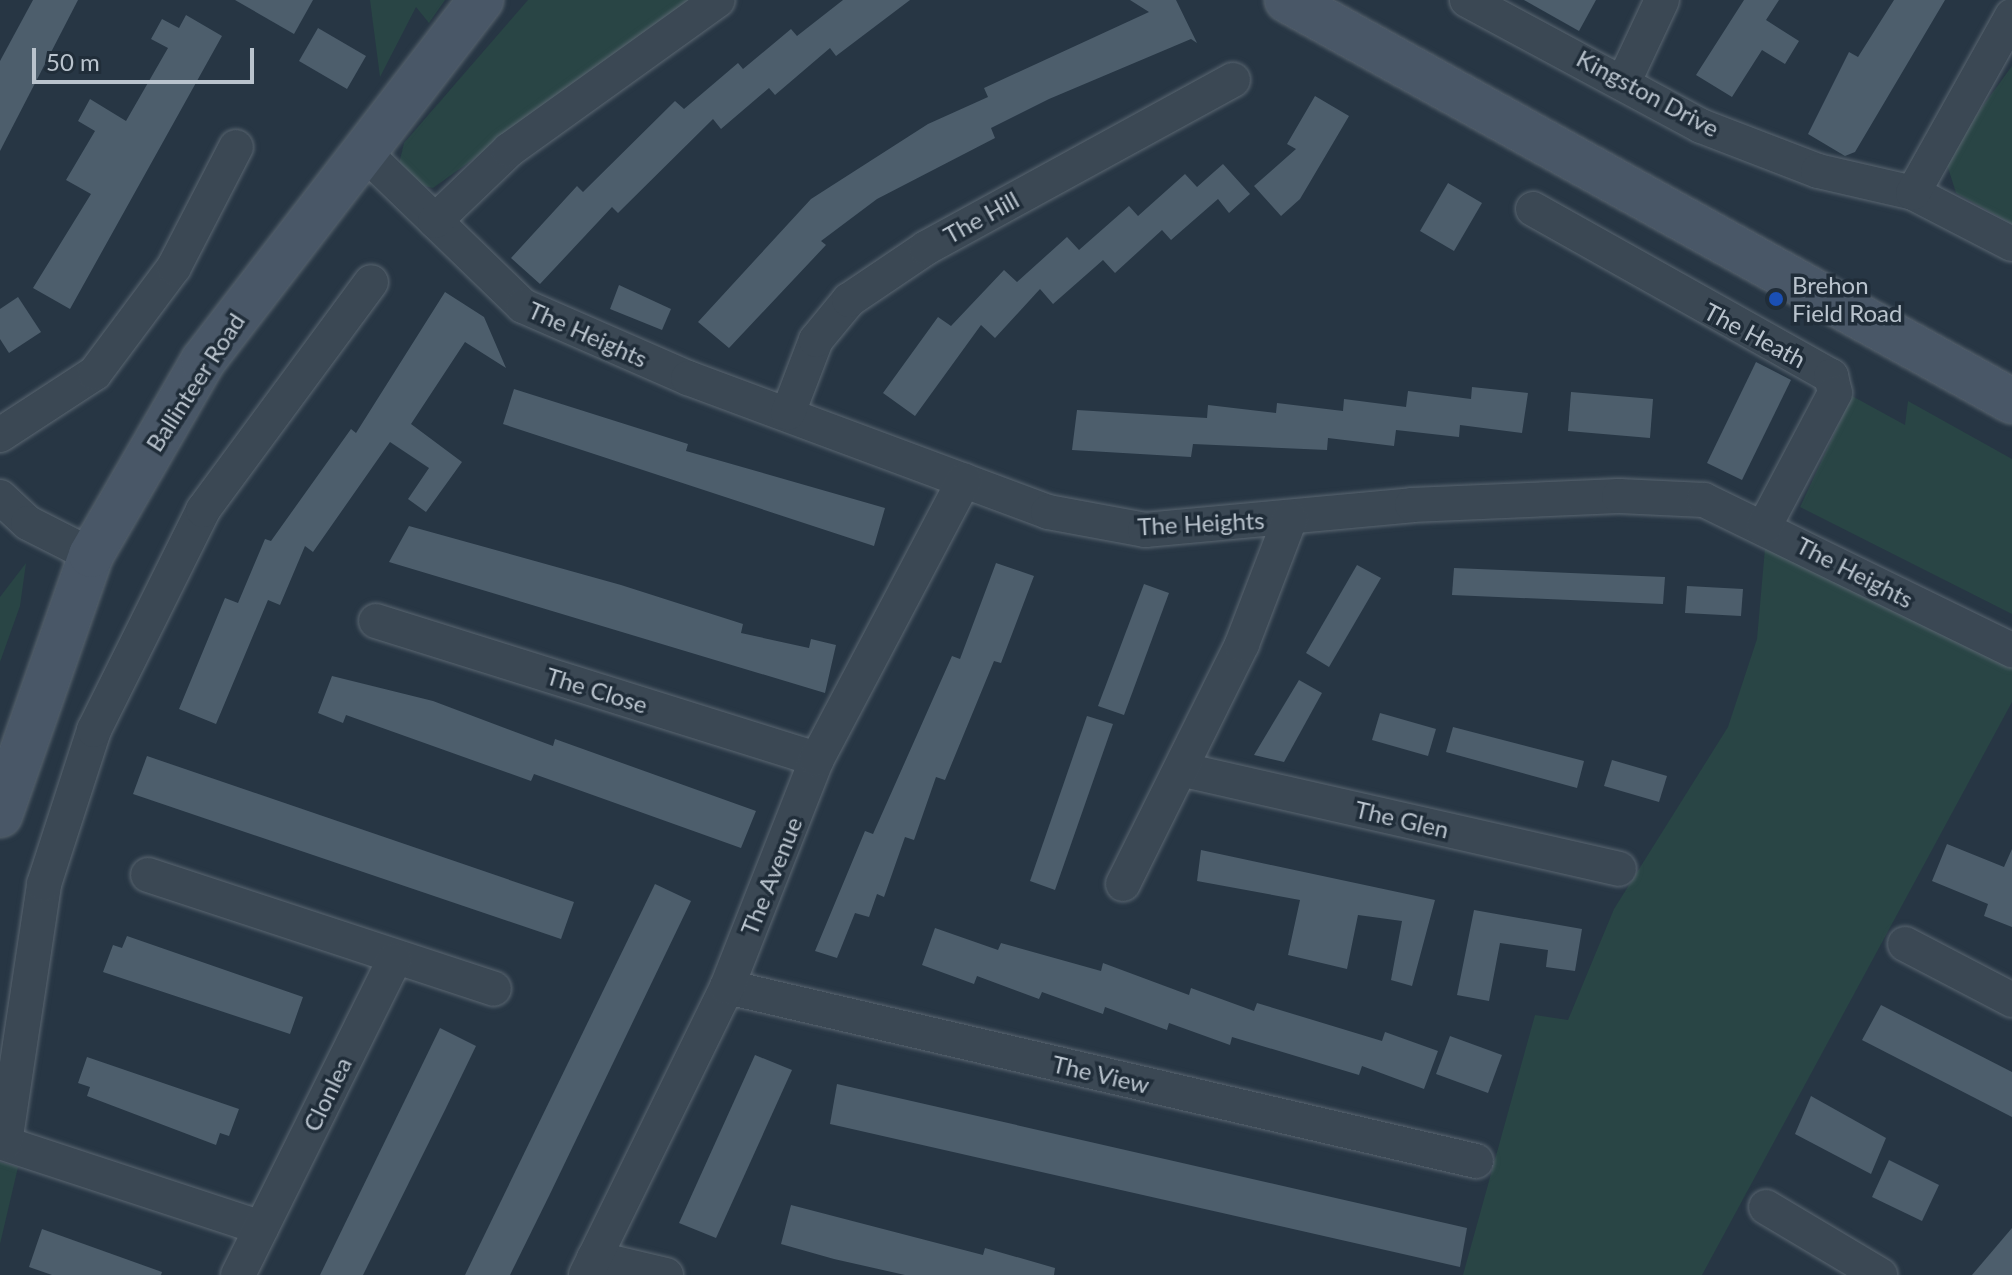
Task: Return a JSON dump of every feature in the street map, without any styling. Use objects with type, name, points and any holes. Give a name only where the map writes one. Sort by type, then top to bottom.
[{"type":"main road","name":"Ballinteer Road","points":[[0,815],[91,555],[203,361],[362,150],[481,0]]},
{"type":"main road","points":[[1287,0],[2012,401]]},
{"type":"street","points":[[435,221],[509,150],[718,0]]},
{"type":"street","name":"Kingston Drive","points":[[1467,0],[1625,79],[1701,126],[1818,171],[1913,193],[2012,244]]},
{"type":"street","points":[[1625,79],[1662,0]]},
{"type":"street","points":[[1913,193],[2012,16]]},
{"type":"street","name":"The Hill","points":[[788,413],[816,340],[849,300],[926,248],[1233,80]]},
{"type":"street","points":[[0,435],[95,373],[174,267],[236,147]]},
{"type":"street","name":"The Heights","points":[[362,150],[523,306],[788,413],[1048,512],[1145,530],[1619,496],[1704,500],[2012,650]]},
{"type":"street","name":"The Heath","points":[[1533,209],[1831,376],[1835,393],[1764,527]]},
{"type":"street","points":[[261,1228],[3,1142],[44,884],[94,730],[203,510],[371,282]]},
{"type":"street","name":"The Avenue","points":[[590,1266],[727,987],[817,759],[964,480]]},
{"type":"street","points":[[0,497],[28,523],[91,555]]},
{"type":"street","points":[[1123,884],[1184,770],[1290,519]]},
{"type":"street","name":"The Close","points":[[376,621],[817,759]]},
{"type":"street","name":"The Glen","points":[[1184,770],[1619,869]]},
{"type":"street","points":[[148,875],[394,961],[494,989]]},
{"type":"street","points":[[1905,944],[2012,1000]]},
{"type":"street","name":"Clonlea","points":[[238,1275],[394,961]]},
{"type":"street","name":"The View","points":[[727,987],[1476,1161]]},
{"type":"street","points":[[1766,1207],[1880,1275]]},
{"type":"street","points":[[590,1266],[666,1275]]},
{"type":"green space","points":[[370,0],[445,0],[429,23],[416,7],[380,77]]},
{"type":"green space","points":[[528,0],[695,0],[433,188],[416,184],[399,164],[404,143]]},
{"type":"green space","points":[[2012,66],[2012,224],[1956,193],[1945,158]]},
{"type":"green space","points":[[1852,396],[1905,425],[1908,401],[2012,459],[2012,614],[1800,507]]},
{"type":"green space","points":[[1766,537],[2012,660],[2012,702],[1702,1275],[1463,1275],[1535,1015],[1568,1020],[1614,909],[1728,727],[1757,639]]},
{"type":"green space","points":[[26,563],[20,606],[0,662],[0,597]]},
{"type":"green space","points":[[0,1162],[18,1167],[0,1244]]},
{"type":"building","points":[[33,0],[78,0],[0,151],[0,61]]},
{"type":"building","points":[[235,0],[313,0],[294,34]]},
{"type":"building","points":[[843,0],[910,0],[836,56],[830,48],[775,95],[769,88],[721,129],[713,119],[618,213],[612,207],[540,284],[511,258],[577,186],[583,192],[675,101],[684,109],[738,63],[743,69],[791,29],[797,36]]},
{"type":"building","points":[[1130,0],[1176,0],[1197,43],[1191,39],[1049,99],[991,128],[995,138],[877,199],[821,241],[826,245],[729,348],[698,322],[811,199],[928,124],[988,97],[984,88],[1149,12]]},
{"type":"building","points":[[1524,0],[1596,0],[1579,31]]},
{"type":"building","points":[[1744,0],[1779,0],[1766,20],[1799,41],[1785,64],[1762,50],[1732,97],[1696,75]]},
{"type":"building","points":[[1894,0],[1945,0],[1855,152],[1845,156],[1808,134],[1849,52],[1858,57]]},
{"type":"building","points":[[186,15],[222,36],[70,309],[33,288],[91,194],[66,180],[95,131],[78,121],[90,99],[126,121],[168,48],[151,39],[162,19],[179,28]]},
{"type":"building","points":[[318,28],[366,56],[347,89],[299,61]]},
{"type":"building","points":[[1315,96],[1349,116],[1300,199],[1281,216],[1254,186],[1296,149],[1287,144]]},
{"type":"building","points":[[1223,164],[1250,194],[1229,213],[1218,199],[1171,240],[1162,230],[1115,273],[1103,260],[1053,304],[1040,289],[995,338],[981,325],[915,416],[883,393],[938,317],[951,326],[1004,270],[1017,282],[1067,237],[1079,250],[1129,206],[1138,216],[1185,174],[1197,187]]},
{"type":"building","points":[[1448,183],[1482,203],[1454,251],[1420,231]]},
{"type":"building","points":[[619,285],[671,309],[662,330],[610,309]]},
{"type":"building","points":[[445,292],[484,317],[506,368],[465,342],[411,424],[462,462],[426,512],[408,499],[429,468],[390,442],[313,552],[305,546],[280,605],[268,600],[216,724],[179,709],[225,598],[238,603],[265,539],[271,541],[351,429],[356,433]]},
{"type":"building","points":[[18,297],[41,332],[9,353],[0,339],[0,309]]},
{"type":"building","points":[[1756,362],[1791,380],[1742,480],[1707,463]]},
{"type":"building","points":[[1472,387],[1528,393],[1522,433],[1460,425],[1459,437],[1396,430],[1394,446],[1328,438],[1327,450],[1193,444],[1191,457],[1072,450],[1077,410],[1207,418],[1208,405],[1276,413],[1277,403],[1343,411],[1344,399],[1406,407],[1408,391],[1471,399]]},
{"type":"building","points":[[514,389],[688,444],[686,451],[885,508],[874,546],[503,424]]},
{"type":"building","points":[[1571,392],[1653,399],[1650,438],[1568,431]]},
{"type":"building","points":[[409,526],[621,585],[743,624],[741,633],[809,648],[811,639],[836,645],[825,693],[389,562]]},
{"type":"building","points":[[996,563],[1034,576],[1001,663],[994,661],[945,780],[936,777],[914,840],[905,837],[884,897],[877,894],[869,917],[855,913],[837,958],[815,951],[865,831],[873,834],[952,656],[960,659]]},
{"type":"building","points":[[1357,565],[1381,578],[1329,667],[1306,653]]},
{"type":"building","points":[[1454,568],[1665,577],[1663,604],[1452,595]]},
{"type":"building","points":[[1144,584],[1169,593],[1124,715],[1098,706]]},
{"type":"building","points":[[1687,586],[1743,589],[1741,616],[1685,613]]},
{"type":"building","points":[[332,676],[433,701],[553,746],[555,739],[756,811],[741,848],[534,774],[531,781],[346,715],[343,723],[318,713]]},
{"type":"building","points":[[1299,680],[1322,693],[1284,762],[1254,755]]},
{"type":"building","points":[[1380,713],[1436,729],[1428,756],[1372,740]]},
{"type":"building","points":[[1087,716],[1113,724],[1055,890],[1030,881]]},
{"type":"building","points":[[1453,727],[1584,761],[1577,788],[1446,752]]},
{"type":"building","points":[[147,756],[574,902],[561,939],[133,794]]},
{"type":"building","points":[[1612,760],[1667,776],[1659,802],[1604,786]]},
{"type":"building","points":[[1947,844],[2004,867],[2012,849],[2012,927],[1984,916],[1988,904],[1932,881]]},
{"type":"building","points":[[1201,850],[1435,900],[1412,986],[1391,980],[1402,921],[1358,915],[1347,969],[1288,955],[1300,900],[1197,881]]},
{"type":"building","points":[[655,884],[691,901],[549,1196],[510,1275],[465,1275]]},
{"type":"building","points":[[1474,910],[1582,929],[1575,971],[1546,967],[1548,950],[1500,943],[1489,1001],[1457,995]]},
{"type":"building","points":[[935,928],[998,950],[1001,943],[1101,971],[1103,963],[1189,995],[1191,988],[1254,1011],[1257,1003],[1382,1041],[1385,1032],[1438,1051],[1424,1089],[1362,1066],[1359,1075],[1232,1037],[1230,1045],[1169,1023],[1167,1030],[1105,1007],[1103,1014],[1042,992],[1039,999],[977,976],[974,984],[922,965]]},
{"type":"building","points":[[127,936],[303,997],[290,1034],[103,972],[113,945],[122,948]]},
{"type":"building","points":[[1881,1005],[2012,1072],[2012,1117],[1862,1040]]},
{"type":"building","points":[[440,1028],[476,1046],[445,1110],[363,1275],[320,1275]]},
{"type":"building","points":[[1450,1036],[1502,1055],[1488,1093],[1436,1074]]},
{"type":"building","points":[[755,1055],[792,1070],[716,1238],[679,1223]]},
{"type":"building","points":[[87,1057],[239,1109],[229,1136],[220,1133],[216,1145],[87,1096],[90,1087],[78,1083]]},
{"type":"building","points":[[837,1084],[1467,1228],[1460,1267],[830,1124]]},
{"type":"building","points":[[1811,1096],[1886,1138],[1871,1174],[1795,1134]]},
{"type":"building","points":[[1889,1160],[1939,1185],[1922,1221],[1872,1197]]},
{"type":"building","points":[[791,1205],[983,1255],[985,1248],[1055,1268],[1054,1275],[905,1275],[834,1259],[781,1244]]},
{"type":"building","points":[[2012,1228],[2012,1275],[1972,1275]]},
{"type":"building","points":[[42,1229],[162,1272],[161,1275],[52,1275],[29,1267]]},
{"type":"place","name":"Brehon Field Road","points":[[1776,299]]}]
